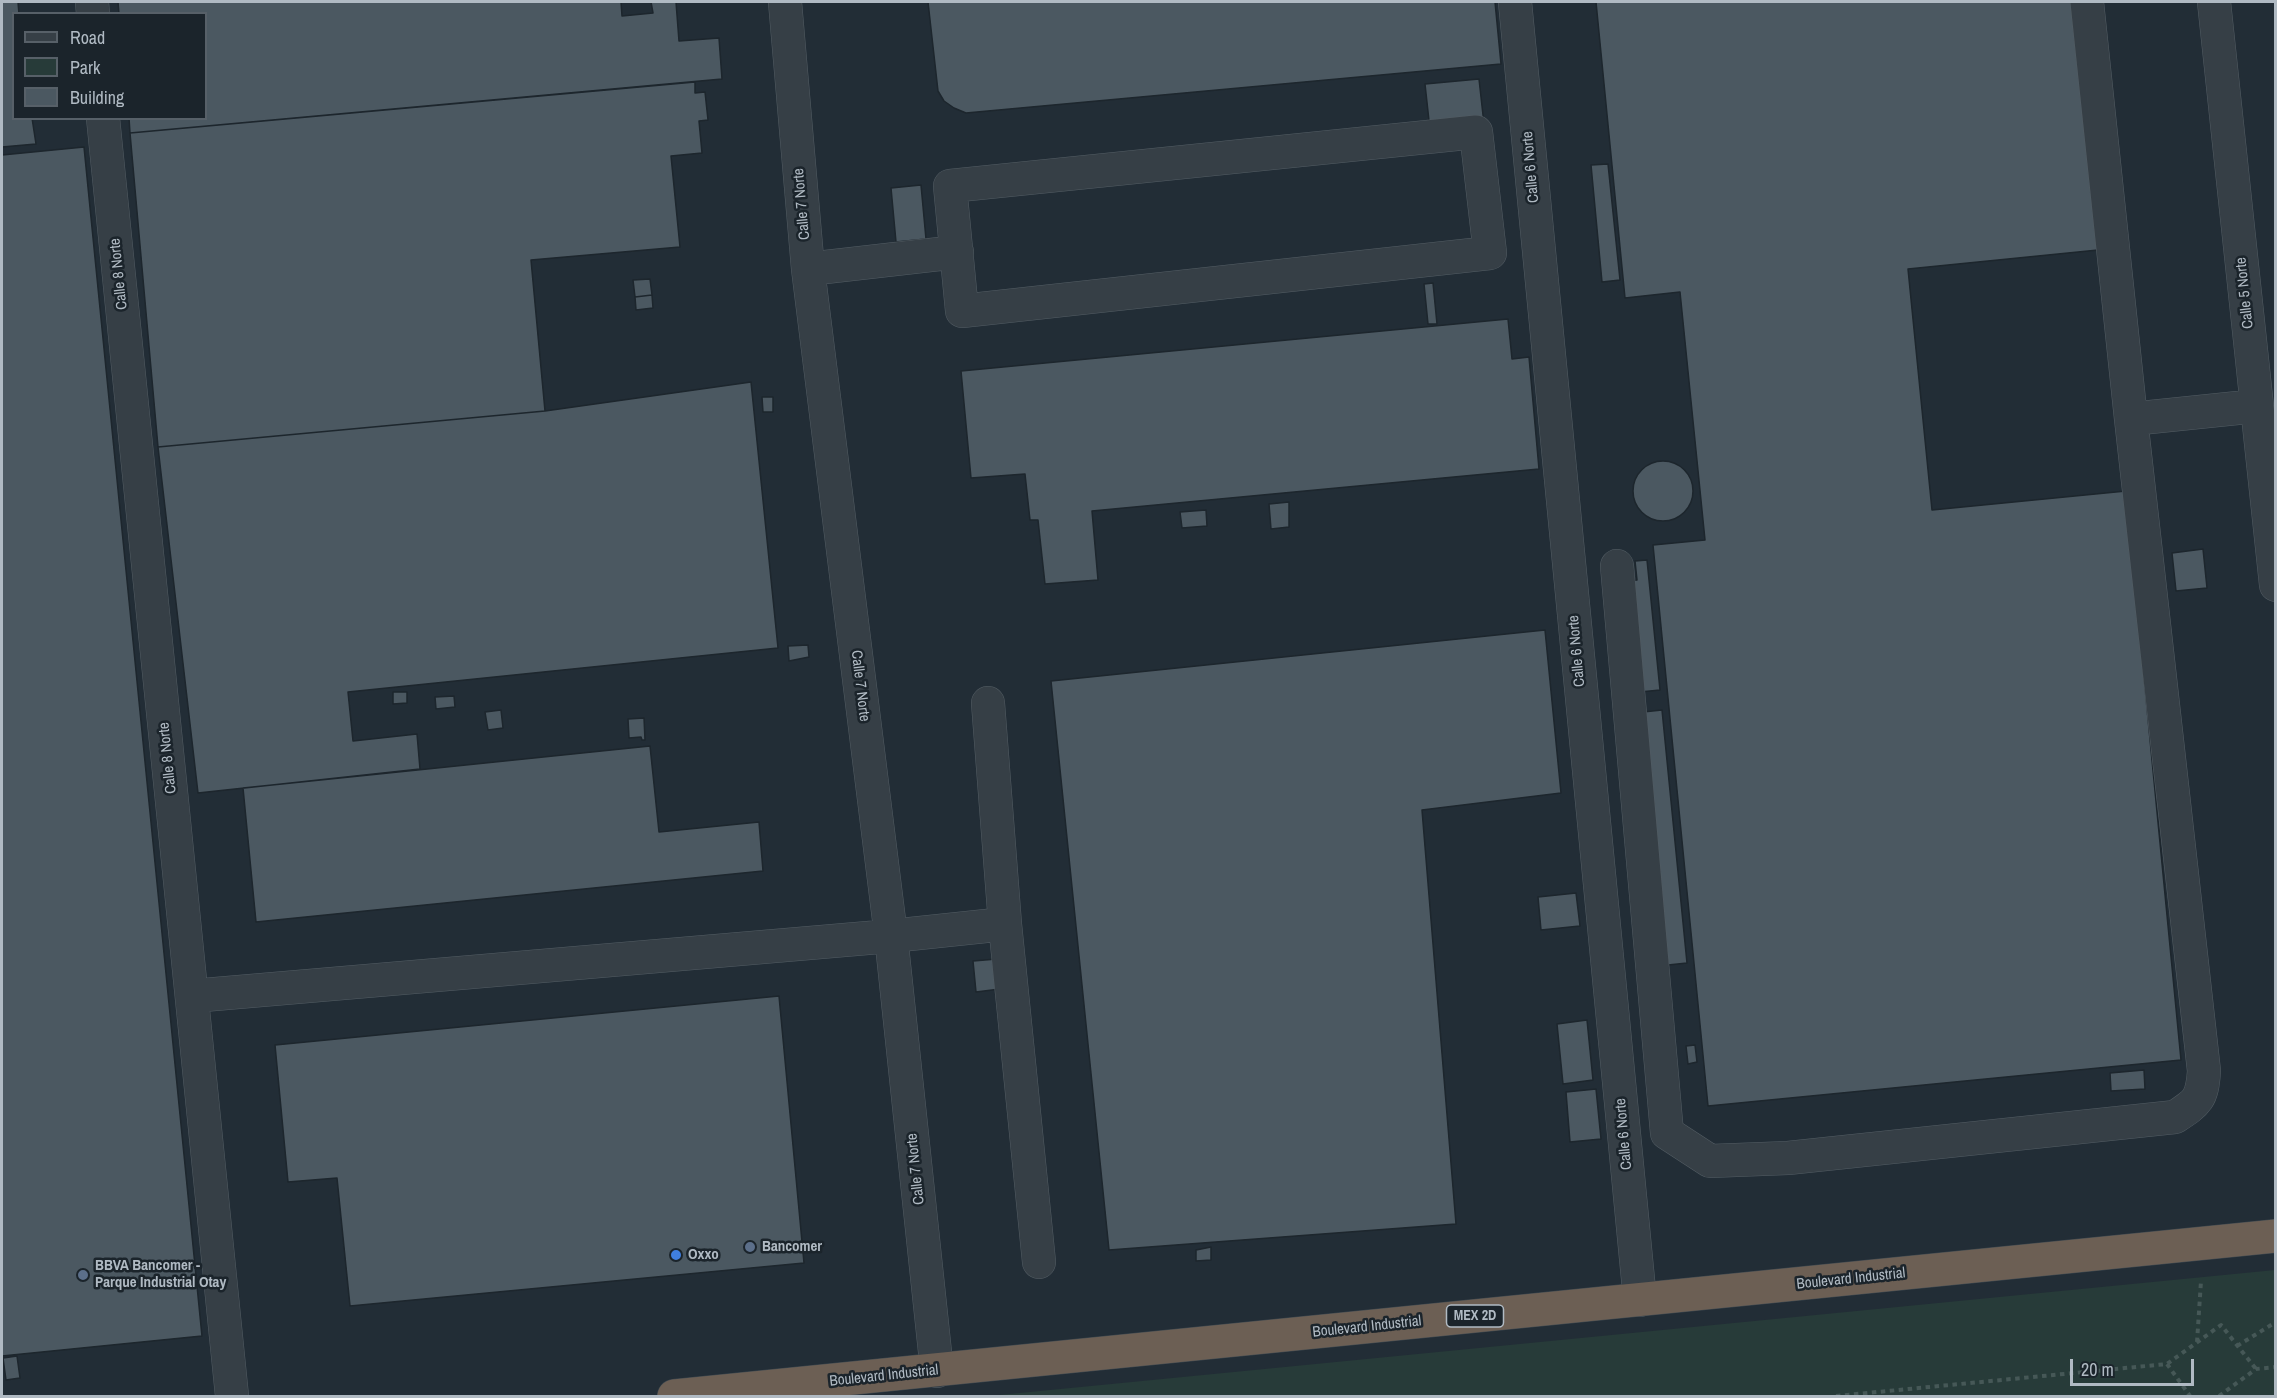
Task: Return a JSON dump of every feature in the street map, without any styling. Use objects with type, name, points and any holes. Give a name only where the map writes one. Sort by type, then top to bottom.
[{"type":"highway","name":"Boulevard Industrial","points":[[674,1396],[2276,1236]]},
{"type":"street","name":"Calle 7 Norte","points":[[785,2],[808,269],[891,936],[937,1371]]},
{"type":"street","name":"Calle 6 Norte","points":[[1515,2],[1640,1300]]},
{"type":"street","points":[[1617,567],[1667,1133],[1710,1161],[1788,1158],[2175,1118],[2194,1105],[2202,1091],[2204,1071],[2086,2]]},
{"type":"street","name":"Calle 5 Norte","points":[[2214,2],[2276,585]]},
{"type":"street","name":"Calle 8 Norte","points":[[103,120],[232,1396]]},
{"type":"street","points":[[1476,132],[1490,253],[962,311],[957,252],[950,186],[1476,132]]},
{"type":"street","points":[[808,269],[957,252]]},
{"type":"street","points":[[2131,419],[2257,406]]},
{"type":"street","points":[[988,703],[1005,924],[1039,1262]]},
{"type":"street","points":[[192,996],[891,936],[1005,924]]},
{"type":"path","points":[[2197,1343],[2203,1243]]},
{"type":"path","points":[[2237,1346],[2276,1322]]},
{"type":"path","points":[[1836,1396],[2168,1364],[2221,1325],[2256,1369]]},
{"type":"path","points":[[2168,1364],[2190,1396]]},
{"type":"path","points":[[2219,1396],[2256,1369],[2276,1367]]},
{"type":"green space","points":[[2275,1270],[2275,1396],[989,1396]]},
{"type":"building","points":[[2,2],[18,2],[19,12],[12,12],[12,120],[32,120],[36,144],[2,147]]},
{"type":"building","points":[[118,2],[621,2],[622,16],[653,13],[651,2],[676,2],[679,41],[719,38],[722,79],[130,133],[129,120],[207,120],[207,12],[119,12]]},
{"type":"building","points":[[928,2],[1495,2],[1501,64],[966,113],[944,101],[938,91]]},
{"type":"building","points":[[1596,2],[2074,2],[2098,250],[1908,269],[1932,510],[2126,491],[2181,1060],[1708,1106],[1653,545],[1705,540],[1680,292],[1625,298]]},
{"type":"building","points":[[1479,79],[1484,124],[1430,130],[1425,84]]},
{"type":"building","points":[[695,82],[695,93],[705,92],[708,120],[699,121],[702,153],[671,156],[680,247],[531,260],[545,411],[158,447],[130,133]]},
{"type":"building","points":[[84,147],[202,1336],[2,1356],[2,155]]},
{"type":"building","points":[[1608,164],[1620,280],[1602,282],[1591,165]]},
{"type":"building","points":[[921,185],[926,239],[896,242],[891,188]]},
{"type":"building","points":[[650,279],[652,295],[635,297],[633,280]]},
{"type":"building","points":[[1433,283],[1437,324],[1428,324],[1424,284]]},
{"type":"building","points":[[652,295],[653,308],[636,310],[635,297]]},
{"type":"building","points":[[1508,319],[1512,359],[1529,357],[1539,469],[1092,511],[1098,580],[1045,584],[1038,520],[1030,520],[1025,474],[971,478],[961,371]]},
{"type":"building","points":[[751,382],[778,648],[348,692],[353,741],[417,734],[420,769],[198,793],[158,447],[545,411]]},
{"type":"building","points":[[762,397],[773,397],[773,412],[763,412]]},
{"type":"building","points":[[1663,461],[1680,466],[1688,474],[1693,491],[1688,508],[1680,516],[1663,521],[1646,516],[1638,508],[1633,491],[1638,474],[1646,466]]},
{"type":"building","points":[[1289,502],[1289,527],[1271,529],[1269,504]]},
{"type":"building","points":[[1206,510],[1207,526],[1182,528],[1180,512]]},
{"type":"building","points":[[2203,549],[2207,588],[2176,591],[2172,553]]},
{"type":"building","points":[[1647,560],[1660,690],[1640,692],[1629,581],[1637,580],[1635,561]]},
{"type":"building","points":[[1545,630],[1561,793],[1422,810],[1456,1224],[1109,1250],[1051,681]]},
{"type":"building","points":[[808,645],[809,657],[789,661],[788,646]]},
{"type":"building","points":[[393,692],[407,692],[407,703],[393,704]]},
{"type":"building","points":[[454,696],[455,707],[436,709],[435,697]]},
{"type":"building","points":[[501,710],[503,728],[488,730],[485,712]]},
{"type":"building","points":[[1662,710],[1687,963],[1668,965],[1643,712]]},
{"type":"building","points":[[644,718],[645,740],[641,737],[629,738],[628,719]]},
{"type":"building","points":[[650,746],[659,832],[759,822],[763,871],[256,922],[243,788]]},
{"type":"building","points":[[1576,893],[1580,926],[1541,930],[1538,897]]},
{"type":"building","points":[[997,959],[1000,989],[976,992],[973,961]]},
{"type":"building","points":[[779,996],[804,1263],[350,1306],[337,1178],[288,1182],[275,1045]]},
{"type":"building","points":[[1587,1020],[1593,1080],[1563,1084],[1557,1024]]},
{"type":"building","points":[[1695,1045],[1697,1062],[1688,1064],[1686,1046]]},
{"type":"building","points":[[2144,1070],[2145,1089],[2111,1091],[2110,1073]]},
{"type":"building","points":[[1596,1089],[1601,1139],[1570,1142],[1566,1092]]},
{"type":"building","points":[[1211,1247],[1211,1260],[1196,1261],[1196,1250]]},
{"type":"building","points":[[17,1356],[20,1378],[6,1380],[3,1358]]},
{"type":"place","name":"Bancomer","points":[[750,1247]]},
{"type":"place","name":"Oxxo","points":[[676,1255]]},
{"type":"place","name":"BBVA Bancomer - Parque Industrial Otay","points":[[83,1275]]}]
